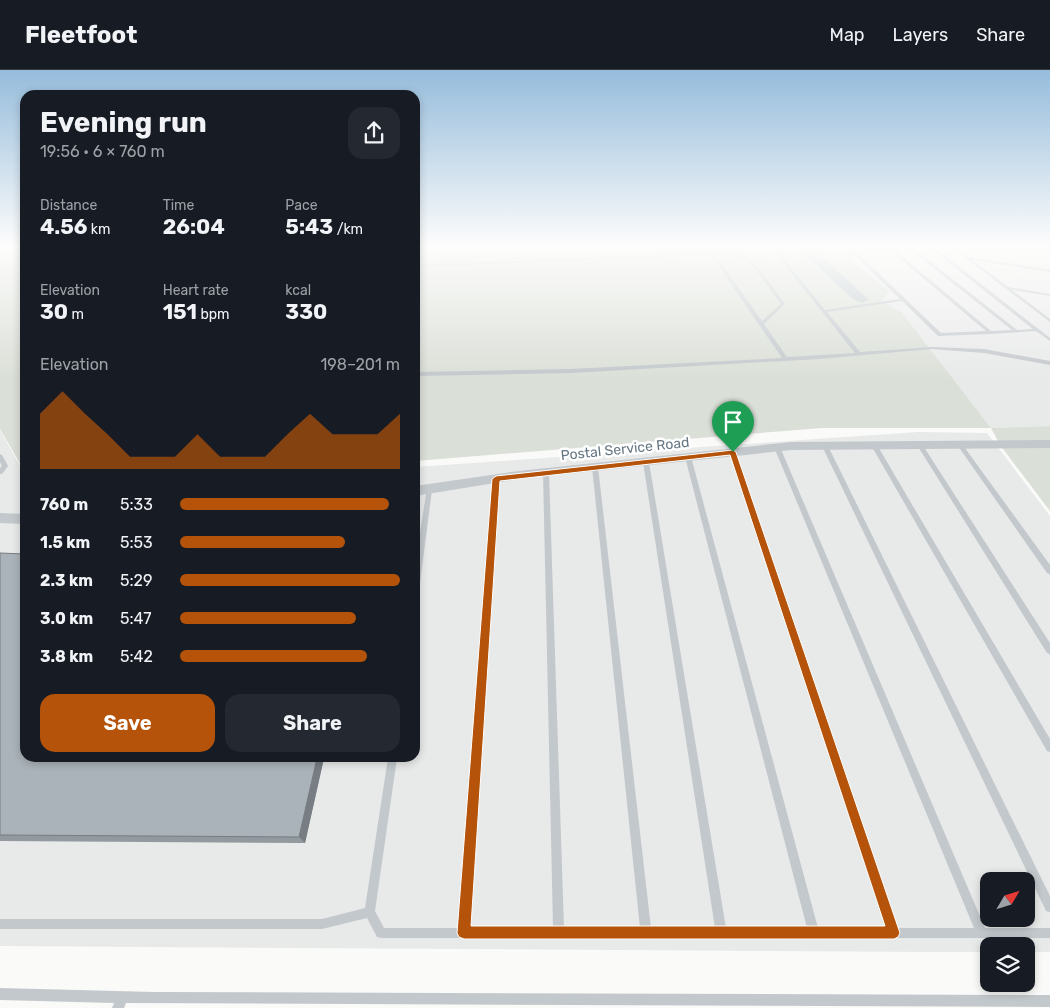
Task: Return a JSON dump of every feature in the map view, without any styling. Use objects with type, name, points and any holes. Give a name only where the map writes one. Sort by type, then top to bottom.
[{"type":"street","name":"Postal Service Road","points":[[420,491],[546,472],[777,448],[874,445],[1050,444]]},
{"type":"street","points":[[0,518],[20,519]]},
{"type":"lane","points":[[738,292],[786,359]]},
{"type":"lane","points":[[761,324],[784,304],[775,292]]},
{"type":"lane","points":[[808,292],[858,354]]},
{"type":"lane","points":[[894,292],[940,335],[1037,330]]},
{"type":"lane","points":[[942,292],[991,332]]},
{"type":"lane","points":[[966,292],[1016,331]]},
{"type":"lane","points":[[988,292],[1050,340]]},
{"type":"lane","points":[[1011,292],[1050,321]]},
{"type":"lane","points":[[1032,292],[1050,295]]},
{"type":"lane","points":[[824,311],[903,300]]},
{"type":"lane","points":[[420,374],[571,371],[954,348],[1050,362]]},
{"type":"lane","points":[[874,445],[1050,748]]},
{"type":"lane","points":[[920,445],[1050,650]]},
{"type":"lane","points":[[960,445],[1050,571]]},
{"type":"lane","points":[[825,446],[1050,907]]},
{"type":"lane","points":[[777,448],[982,933]]},
{"type":"lane","points":[[733,452],[894,933]]},
{"type":"lane","points":[[0,456],[5,466],[0,472]]},
{"type":"lane","points":[[688,457],[814,933]]},
{"type":"lane","points":[[646,462],[721,933]]},
{"type":"lane","points":[[595,467],[646,933]]},
{"type":"lane","points":[[546,472],[559,933]]},
{"type":"lane","points":[[464,933],[496,479]]},
{"type":"lane","points":[[420,555],[429,490]]},
{"type":"lane","points":[[391,762],[370,912],[381,933],[1050,933]]},
{"type":"lane","points":[[0,924],[322,924],[370,912]]},
{"type":"lane","points":[[0,994],[120,1002],[803,1005],[1050,1001]]},
{"type":"shaded area","points":[[0,292],[20,292],[20,463],[0,429]]},
{"type":"shaded area","points":[[420,292],[845,292],[854,300],[862,303],[868,300],[859,292],[889,292],[882,301],[902,313],[991,428],[822,428],[420,461]]},
{"type":"shaded area","points":[[845,292],[860,292],[869,300],[862,303],[854,300]]},
{"type":"shaded area","points":[[889,292],[1050,292],[1050,426],[991,428],[902,314],[882,301]]},
{"type":"shaded area","points":[[1050,426],[1050,511],[1000,445],[991,428]]},
{"type":"shaded area","points":[[0,430],[20,466],[20,762],[420,762],[420,467],[918,432],[987,433],[1050,516],[1050,952],[1035,952],[1035,937],[980,937],[980,952],[0,946]]},
{"type":"building","points":[[0,553],[20,554],[20,762],[316,762],[299,837],[0,835]]},
{"type":"route","points":[[733,452],[894,933],[464,933],[496,479],[733,452]]}]
